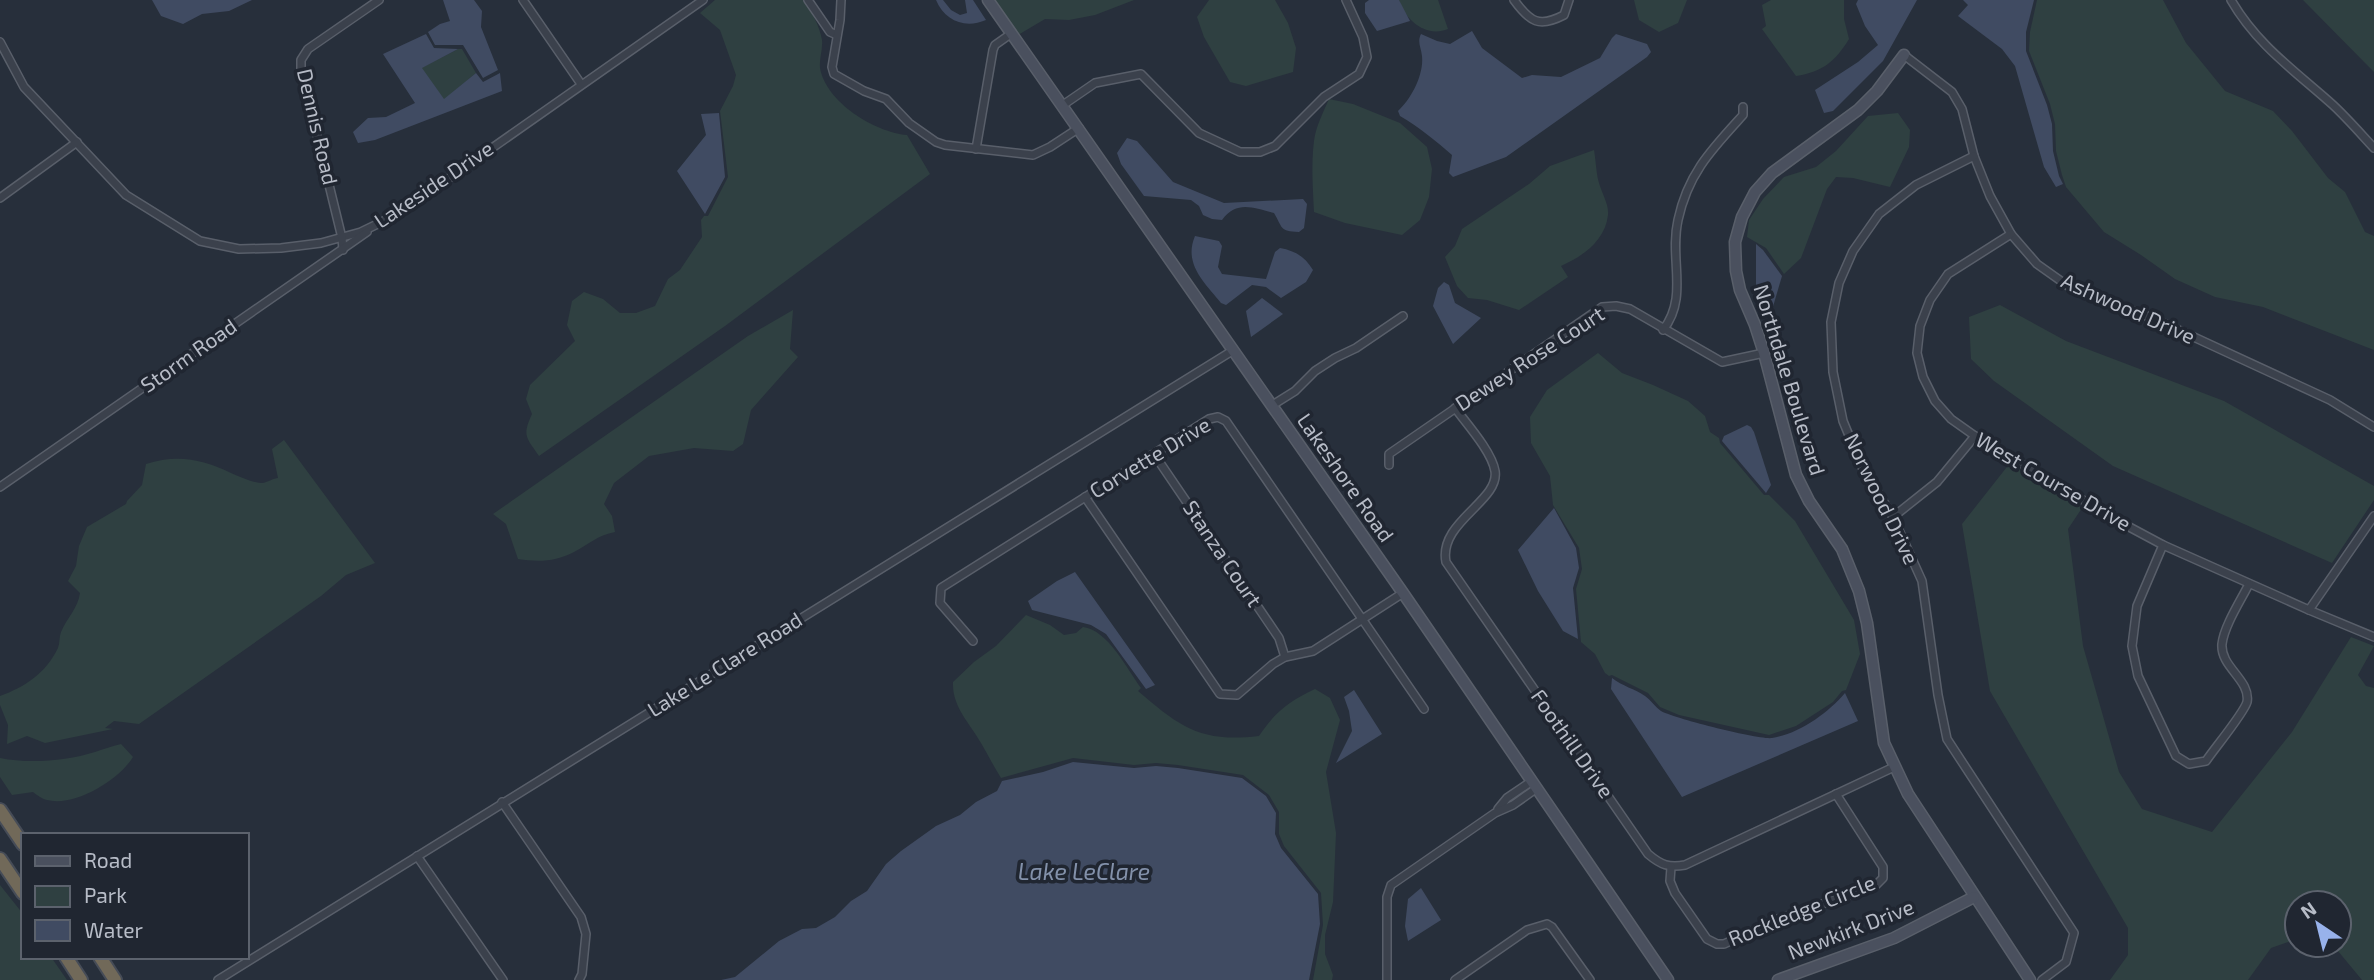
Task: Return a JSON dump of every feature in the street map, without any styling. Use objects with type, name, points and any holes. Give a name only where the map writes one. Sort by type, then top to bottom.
[{"type":"highway","points":[[0,810],[21,841]]},
{"type":"highway","points":[[0,859],[21,890]]},
{"type":"highway","points":[[67,959],[81,980]]},
{"type":"highway","points":[[101,959],[115,980]]},
{"type":"street","name":"Dennis Road","points":[[343,250],[301,70],[302,60],[308,49],[379,0]]},
{"type":"street","points":[[523,0],[581,84]]},
{"type":"street","name":"Lakeside Drive","points":[[0,42],[24,87],[126,195],[201,241],[239,249],[267,248],[321,243],[342,238],[378,225],[398,214],[703,0]]},
{"type":"street","points":[[808,0],[830,32],[837,35]]},
{"type":"street","points":[[841,0],[832,67],[834,74],[864,91],[886,99],[909,123],[936,142],[1033,155],[1079,128]]},
{"type":"street","name":"Lakeshore Road","points":[[988,0],[1403,593],[1668,980]]},
{"type":"street","points":[[1063,105],[1095,83],[1141,74],[1199,133],[1240,152],[1260,152],[1275,146],[1324,97],[1359,74],[1367,57],[1363,37],[1346,0]]},
{"type":"street","points":[[1514,0],[1535,22],[1549,22],[1564,15],[1569,0]]},
{"type":"street","points":[[2231,0],[2260,41],[2335,107],[2374,148]]},
{"type":"street","points":[[976,149],[993,50],[995,45],[1012,33]]},
{"type":"street","name":"Ashwood Drive","points":[[1904,55],[1952,92],[1962,109],[1974,156],[1990,196],[2011,234],[2037,264],[2068,286],[2157,320],[2330,400],[2374,427]]},
{"type":"street","name":"Northdale Boulevard","points":[[1904,55],[1877,91],[1858,110],[1772,173],[1755,192],[1742,216],[1735,243],[1736,271],[1740,290],[1764,353],[1796,475],[1809,501],[1842,549],[1859,590],[1867,623],[1884,743],[1908,794],[2030,980]]},
{"type":"street","points":[[1663,330],[1672,318],[1677,304],[1674,244],[1684,197],[1705,156],[1743,115],[1743,107]]},
{"type":"street","points":[[0,198],[77,142]]},
{"type":"street","name":"Norwood Drive","points":[[1974,156],[1916,185],[1879,214],[1853,251],[1839,283],[1831,322],[1832,372],[1843,421],[1863,467],[1893,517],[1922,581],[1947,739],[2074,933],[2066,962],[2042,980]]},
{"type":"street","name":"Storm Road","points":[[0,487],[378,225]]},
{"type":"street","name":"West Course Drive","points":[[2011,234],[1948,274],[1930,300],[1920,326],[1917,353],[1923,377],[1935,401],[1951,419],[2120,522],[2164,545],[2309,611],[2374,637]]},
{"type":"street","name":"Dewey Rose Court","points":[[1389,465],[1389,454],[1602,307],[1630,309],[1723,362],[1764,353]]},
{"type":"street","points":[[1271,406],[1295,391],[1315,371],[1356,348],[1403,316]]},
{"type":"street","name":"Lake Le Clare Road","points":[[218,980],[1232,351]]},
{"type":"street","name":"Foothill Drive","points":[[1455,408],[1493,461],[1496,475],[1492,487],[1447,539],[1444,550],[1446,562],[1648,854],[1659,863],[1671,867]]},
{"type":"street","name":"Corvette Drive","points":[[974,641],[940,603],[941,587],[1209,419],[1218,417],[1226,421],[1424,709]]},
{"type":"street","points":[[1893,517],[1937,482],[1975,436]]},
{"type":"street","name":"Stanza Court","points":[[1154,454],[1279,638],[1285,657]]},
{"type":"street","points":[[1085,497],[1220,694],[1237,695],[1273,664],[1285,657],[1313,650],[1403,593]]},
{"type":"street","points":[[2309,611],[2374,516]]},
{"type":"street","points":[[2164,545],[2137,606],[2132,646],[2138,676],[2176,756],[2189,765],[2206,761],[2246,704],[2246,689],[2227,664],[2222,643],[2249,583]]},
{"type":"street","points":[[1671,867],[1685,865],[1894,767]]},
{"type":"street","points":[[1387,980],[1387,891],[1391,885],[1495,813],[1507,798],[1534,784]]},
{"type":"street","name":"Rockledge Circle","points":[[1671,867],[1670,881],[1675,893],[1707,939],[1717,944],[1724,944],[1778,919],[1875,886],[1883,878],[1883,867],[1836,794]]},
{"type":"street","points":[[502,802],[581,917],[586,934],[579,980]]},
{"type":"street","points":[[417,856],[503,980]]},
{"type":"street","name":"Newkirk Drive","points":[[1778,980],[1894,938],[1974,897]]},
{"type":"street","points":[[1455,980],[1527,930],[1547,924],[1552,927],[1590,980]]},
{"type":"green space","points":[[715,0],[804,0],[821,35],[820,68],[831,92],[853,113],[867,121],[894,133],[907,135],[930,174],[725,326],[539,456],[526,432],[532,414],[526,399],[530,385],[575,341],[567,325],[572,301],[584,292],[603,299],[620,313],[636,313],[655,306],[668,279],[680,270],[702,237],[701,220],[708,216],[728,177],[720,111],[736,75],[720,30],[700,13]]},
{"type":"green space","points":[[993,0],[1134,0],[1095,15],[1069,20],[1045,19],[1018,35]]},
{"type":"green space","points":[[1209,0],[1275,0],[1288,23],[1296,48],[1293,72],[1246,86],[1230,82],[1204,37],[1197,17]]},
{"type":"green space","points":[[1399,0],[1438,0],[1448,29],[1424,29],[1411,20]]},
{"type":"green space","points":[[1634,0],[1687,0],[1678,23],[1659,32],[1639,20]]},
{"type":"green space","points":[[1771,0],[1844,0],[1844,19],[1849,39],[1827,65],[1796,76],[1762,29],[1766,26],[1762,5]]},
{"type":"green space","points":[[2037,0],[2163,0],[2186,43],[2225,91],[2273,111],[2328,178],[2345,192],[2365,232],[2374,236],[2374,350],[2263,307],[2215,297],[2175,279],[2104,232],[2066,187],[2062,175],[2050,104],[2029,51]]},
{"type":"green space","points":[[2303,0],[2374,0],[2374,72]]},
{"type":"green space","points":[[462,49],[476,73],[444,100],[421,68]]},
{"type":"green space","points":[[1329,99],[1353,104],[1400,123],[1427,147],[1432,169],[1429,197],[1420,220],[1402,235],[1345,223],[1314,212],[1314,141]]},
{"type":"green space","points":[[1898,113],[1910,130],[1909,147],[1890,187],[1853,178],[1836,177],[1827,189],[1801,258],[1784,274],[1766,248],[1747,237],[1749,220],[1763,199],[1784,177],[1816,167],[1836,151],[1868,116]]},
{"type":"green space","points":[[1594,150],[1598,179],[1608,215],[1598,240],[1561,266],[1568,277],[1519,310],[1487,300],[1468,298],[1457,286],[1445,257],[1455,246],[1462,229],[1529,184],[1550,166]]},
{"type":"green space","points":[[2000,305],[2066,341],[2224,401],[2374,486],[2374,500],[2332,563],[2113,466],[1994,381],[1971,359],[1969,317]]},
{"type":"green space","points":[[793,310],[790,349],[798,357],[751,410],[743,444],[733,451],[694,448],[649,456],[614,483],[604,504],[612,516],[615,532],[560,558],[539,561],[518,559],[506,524],[493,514],[748,336]]},
{"type":"green space","points":[[1598,353],[1622,373],[1688,401],[1705,416],[1710,432],[1719,438],[1720,443],[1764,495],[1769,495],[1795,521],[1854,620],[1860,654],[1846,690],[1833,702],[1796,726],[1769,735],[1679,715],[1660,707],[1648,693],[1612,675],[1609,676],[1595,654],[1581,642],[1576,589],[1582,569],[1579,548],[1553,505],[1550,476],[1531,443],[1530,417],[1547,390]]},
{"type":"green space","points":[[284,440],[375,563],[346,575],[321,596],[139,724],[114,721],[105,728],[113,729],[45,743],[27,736],[7,744],[8,725],[0,705],[0,696],[34,678],[58,648],[61,632],[79,598],[80,593],[68,581],[76,566],[79,546],[87,527],[126,504],[142,485],[146,464],[168,459],[189,460],[210,464],[247,480],[263,483],[278,478],[272,449]]},
{"type":"green space","points":[[2010,463],[2082,508],[2068,529],[2083,646],[2119,772],[2142,809],[2212,832],[2292,732],[2351,637],[2374,646],[2358,675],[2366,686],[2374,688],[2374,980],[2362,980],[2345,959],[2353,959],[2353,889],[2283,889],[2283,944],[2271,948],[2248,980],[2110,980],[2128,955],[2128,928],[1990,691],[1962,524]]},
{"type":"green space","points":[[1026,615],[1050,625],[1064,635],[1076,633],[1083,627],[1101,635],[1141,688],[1138,691],[1179,723],[1206,734],[1239,738],[1259,736],[1277,714],[1306,693],[1315,689],[1330,698],[1340,720],[1326,772],[1336,833],[1333,902],[1325,935],[1325,954],[1333,975],[1332,980],[1313,980],[1323,925],[1321,893],[1284,846],[1279,834],[1279,812],[1269,795],[1243,775],[1178,765],[1134,765],[1073,758],[1001,778],[958,707],[953,682],[996,646]]},
{"type":"green space","points":[[121,744],[133,757],[107,783],[83,796],[58,801],[41,798],[33,792],[12,795],[0,777],[0,758],[23,761],[60,759]]},
{"type":"green space","points":[[0,885],[21,911],[21,959],[52,959],[67,980],[0,980]]},
{"type":"water","points":[[152,0],[252,0],[229,11],[202,14],[183,24],[161,16]]},
{"type":"water","points":[[443,0],[474,0],[482,11],[481,27],[498,70],[483,78],[463,45],[435,45],[428,32],[450,21]]},
{"type":"water","points":[[936,0],[943,0],[951,10],[960,15],[967,13],[965,0],[973,0],[986,20],[971,24],[956,21],[945,13]]},
{"type":"water","points":[[1369,0],[1399,0],[1410,21],[1377,31],[1365,13],[1365,3]]},
{"type":"water","points":[[1858,0],[1917,0],[1883,61],[1833,111],[1824,113],[1815,90],[1858,62],[1878,45],[1865,26],[1856,4]]},
{"type":"water","points":[[1963,0],[2034,0],[2026,32],[2026,51],[2047,105],[2052,124],[2053,151],[2063,184],[2056,187],[2044,167],[2015,66],[2002,49],[1958,16],[1968,5]]},
{"type":"water","points":[[1472,31],[1482,48],[1522,78],[1532,75],[1561,77],[1600,58],[1616,34],[1647,44],[1651,52],[1506,157],[1453,177],[1449,173],[1452,155],[1400,116],[1398,111],[1408,100],[1419,79],[1422,63],[1419,42],[1421,34],[1450,44]]},
{"type":"water","points":[[426,34],[434,48],[458,49],[422,68],[444,99],[476,73],[483,82],[500,73],[502,91],[375,140],[358,143],[353,132],[368,118],[386,117],[415,103],[383,54]]},
{"type":"water","points":[[719,113],[725,177],[705,214],[677,171],[706,135],[701,114]]},
{"type":"water","points":[[1127,138],[1137,141],[1173,182],[1224,203],[1303,199],[1307,204],[1304,228],[1299,232],[1285,230],[1274,213],[1252,208],[1234,210],[1222,220],[1212,219],[1203,215],[1199,206],[1191,200],[1144,196],[1121,164],[1117,153]]},
{"type":"water","points":[[1195,236],[1219,241],[1222,246],[1218,267],[1222,274],[1266,279],[1275,252],[1280,248],[1300,255],[1313,270],[1306,282],[1281,298],[1266,287],[1252,285],[1226,305],[1221,303],[1209,288],[1194,264],[1192,246]]},
{"type":"water","points":[[1756,244],[1782,276],[1772,310],[1756,288]]},
{"type":"water","points":[[1444,282],[1449,285],[1455,303],[1481,318],[1453,344],[1433,306],[1438,288]]},
{"type":"water","points":[[1262,298],[1283,314],[1251,337],[1246,311]]},
{"type":"water","points":[[1747,425],[1754,432],[1771,485],[1766,493],[1722,441],[1724,436]]},
{"type":"water","points":[[1554,508],[1576,548],[1579,568],[1573,588],[1578,639],[1563,631],[1538,591],[1518,550]]},
{"type":"water","points":[[1075,572],[1155,685],[1146,689],[1106,634],[1091,625],[1032,610],[1028,601]]},
{"type":"water","points":[[1612,678],[1645,696],[1669,714],[1751,736],[1772,738],[1792,732],[1822,715],[1845,693],[1858,721],[1682,797],[1611,689]]},
{"type":"water","points":[[1354,690],[1382,734],[1336,763],[1352,731],[1344,697]]},
{"type":"water","name":"Lake LeClare","points":[[1073,762],[1134,768],[1178,768],[1242,778],[1266,796],[1276,813],[1275,834],[1281,848],[1318,894],[1320,924],[1309,980],[721,980],[735,977],[779,941],[802,929],[816,928],[835,917],[851,901],[867,891],[886,864],[901,851],[936,826],[960,815],[976,802],[997,791],[1002,781]]},
{"type":"water","points":[[1421,888],[1441,920],[1408,941],[1405,926],[1408,899]]}]
